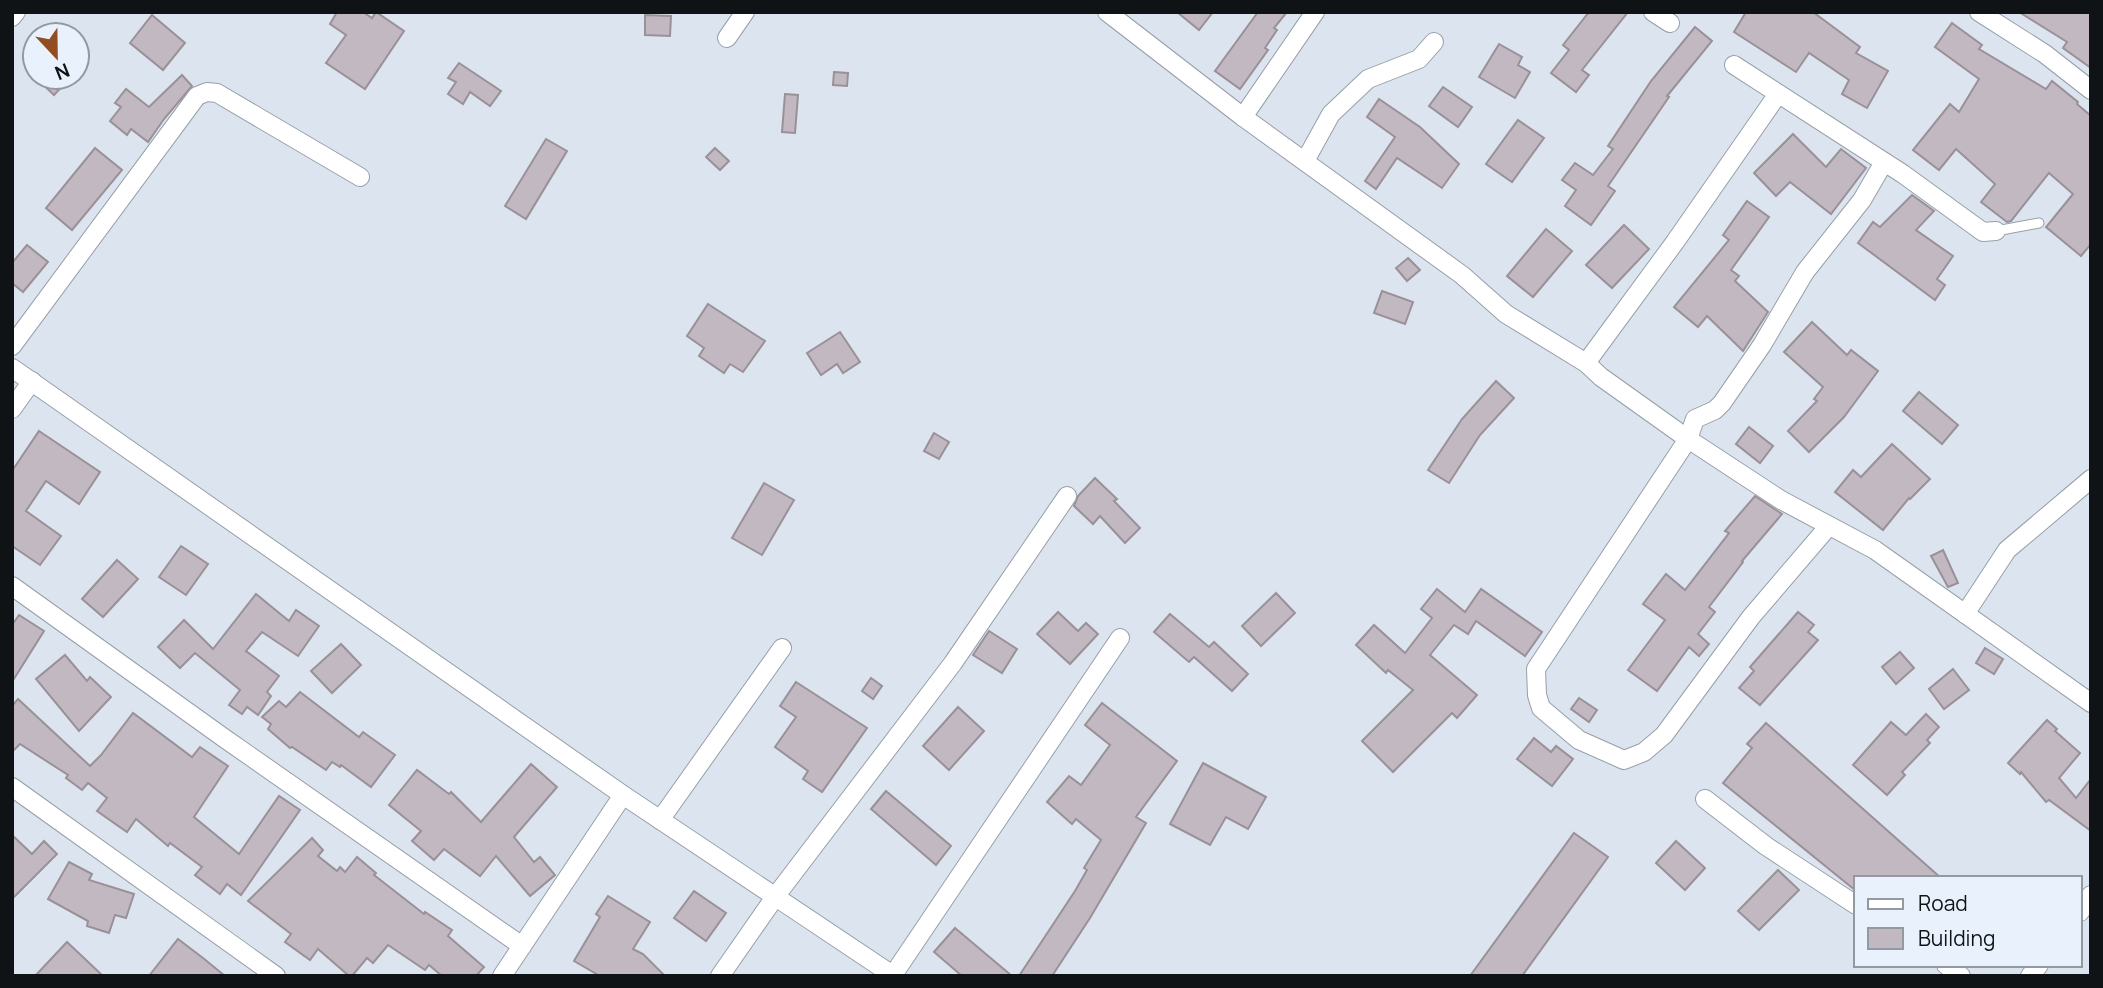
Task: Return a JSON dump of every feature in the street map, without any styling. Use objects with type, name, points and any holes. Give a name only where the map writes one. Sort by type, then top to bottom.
[{"type":"street","points":[[12,17],[16,12]]},
{"type":"street","points":[[727,38],[745,12]]},
{"type":"street","points":[[1107,12],[1243,117],[1462,275],[1506,314],[1586,363],[1601,377],[1688,439],[1781,500],[1875,551],[2091,704]]},
{"type":"street","points":[[1243,117],[1315,12]]},
{"type":"street","points":[[1653,12],[1670,23]]},
{"type":"street","points":[[1979,12],[2045,54],[2091,90]]},
{"type":"street","points":[[1305,161],[1331,114],[1368,79],[1419,59],[1434,42]]},
{"type":"street","points":[[1734,65],[1884,162],[1983,232],[1996,231]]},
{"type":"street","points":[[12,346],[197,96],[207,92],[217,93],[360,177]]},
{"type":"street","points":[[1586,363],[1779,94]]},
{"type":"street","points":[[1828,527],[1751,617],[1664,735],[1644,752],[1624,760],[1579,740],[1541,708],[1537,695],[1536,668],[1688,439],[1695,419],[1715,410],[1722,403],[1762,345],[1805,272],[1862,200],[1884,162]]},
{"type":"street","points":[[12,368],[622,794],[893,976],[1121,638]]},
{"type":"street","points":[[12,409],[32,381]]},
{"type":"street","points":[[1965,614],[2007,550],[2091,479]]},
{"type":"street","points":[[720,976],[775,897],[953,663],[1067,496]]},
{"type":"street","points":[[12,586],[522,946]]},
{"type":"street","points":[[660,820],[782,648]]},
{"type":"street","points":[[12,787],[276,976]]},
{"type":"street","points":[[502,976],[622,794]]},
{"type":"street","points":[[1706,799],[1766,846],[1854,904]]},
{"type":"lane","points":[[1996,231],[2039,223]]},
{"type":"building","points":[[337,12],[363,12],[372,18],[376,12],[404,31],[365,89],[326,63],[346,35],[330,24]]},
{"type":"building","points":[[1177,12],[1213,12],[1199,30]]},
{"type":"building","points":[[1258,12],[1287,12],[1274,28],[1277,30],[1265,48],[1268,50],[1240,89],[1215,71]]},
{"type":"building","points":[[1589,12],[1628,12],[1582,70],[1589,75],[1576,92],[1551,73],[1569,50],[1563,45]]},
{"type":"building","points":[[1746,12],[1813,12],[1860,47],[1856,53],[1888,71],[1867,108],[1842,94],[1849,80],[1809,53],[1796,72],[1734,32]]},
{"type":"building","points":[[2019,12],[2091,12],[2091,68],[2063,48],[2067,42]]},
{"type":"building","points":[[152,15],[185,43],[163,70],[130,43]]},
{"type":"building","points":[[645,15],[671,16],[670,36],[645,35]]},
{"type":"building","points":[[1952,23],[1982,45],[1979,49],[2046,89],[2052,81],[2091,116],[2091,244],[2081,256],[2046,227],[2073,194],[2049,173],[2011,221],[2007,222],[1981,202],[1995,184],[1956,149],[1939,170],[1913,150],[1950,104],[1959,112],[1979,79],[1935,47]]},
{"type":"building","points":[[1695,27],[1712,41],[1667,96],[1669,97],[1608,186],[1615,191],[1591,225],[1565,206],[1576,190],[1562,180],[1575,163],[1593,175],[1613,149],[1608,146],[1651,81]]},
{"type":"building","points":[[1499,44],[1522,57],[1518,65],[1530,72],[1515,98],[1479,77]]},
{"type":"building","points":[[459,63],[501,91],[490,106],[470,92],[463,104],[448,94],[456,82],[448,78]]},
{"type":"building","points":[[834,72],[848,73],[847,86],[833,85]]},
{"type":"building","points":[[182,75],[192,86],[148,142],[131,129],[127,135],[110,121],[121,107],[115,103],[126,89],[149,107]]},
{"type":"building","points":[[1443,87],[1472,107],[1458,127],[1429,106]]},
{"type":"building","points":[[785,94],[798,95],[795,133],[782,132]]},
{"type":"building","points":[[1379,99],[1420,127],[1459,164],[1442,188],[1397,158],[1376,189],[1365,181],[1395,137],[1367,117]]},
{"type":"building","points":[[1518,120],[1544,138],[1512,182],[1486,164]]},
{"type":"building","points":[[1793,134],[1826,167],[1841,149],[1866,168],[1831,214],[1790,182],[1776,196],[1754,173]]},
{"type":"building","points":[[546,139],[567,151],[526,219],[505,206]]},
{"type":"building","points":[[95,148],[122,170],[72,230],[46,208]]},
{"type":"building","points":[[715,148],[729,161],[720,170],[706,157]]},
{"type":"building","points":[[1912,195],[1934,211],[1916,230],[1953,256],[1937,279],[1945,285],[1935,300],[1858,243],[1873,222],[1880,227]]},
{"type":"building","points":[[1747,201],[1769,217],[1731,270],[1739,276],[1735,281],[1768,312],[1743,351],[1707,316],[1698,327],[1674,307],[1729,240],[1723,235]]},
{"type":"building","points":[[1624,225],[1649,249],[1612,288],[1586,265]]},
{"type":"building","points":[[1546,229],[1572,251],[1533,297],[1507,276]]},
{"type":"building","points":[[27,245],[48,262],[23,292],[12,283],[12,263]]},
{"type":"building","points":[[1408,258],[1420,270],[1407,281],[1396,268]]},
{"type":"building","points":[[1382,291],[1413,302],[1405,324],[1374,313]]},
{"type":"building","points":[[708,304],[765,341],[743,372],[730,364],[724,373],[699,356],[704,348],[687,336]]},
{"type":"building","points":[[1812,322],[1847,355],[1851,350],[1878,371],[1844,417],[1809,452],[1788,431],[1817,401],[1814,399],[1823,387],[1784,352]]},
{"type":"building","points":[[840,332],[860,362],[843,373],[837,364],[821,375],[807,353]]},
{"type":"building","points":[[1496,381],[1514,398],[1480,435],[1449,483],[1428,470],[1462,419]]},
{"type":"building","points":[[1919,392],[1958,425],[1942,444],[1903,411]]},
{"type":"building","points":[[1749,427],[1773,446],[1760,463],[1736,444]]},
{"type":"building","points":[[39,431],[100,472],[79,504],[46,481],[26,511],[61,536],[40,565],[12,546],[12,471]]},
{"type":"building","points":[[934,433],[949,442],[939,459],[924,451]]},
{"type":"building","points":[[1892,444],[1930,479],[1909,498],[1883,530],[1835,492],[1853,470],[1861,477]]},
{"type":"building","points":[[1095,478],[1117,499],[1114,501],[1140,528],[1125,543],[1100,516],[1093,524],[1074,506],[1078,496]]},
{"type":"building","points":[[764,483],[794,500],[762,555],[732,538]]},
{"type":"building","points":[[1755,496],[1782,514],[1742,561],[1709,607],[1715,612],[1698,634],[1709,644],[1699,656],[1689,647],[1657,691],[1628,670],[1665,620],[1643,604],[1666,574],[1685,590],[1729,533],[1725,531]]},
{"type":"building","points":[[181,546],[208,564],[186,595],[159,577]]},
{"type":"building","points":[[1943,550],[1958,583],[1948,587],[1931,556]]},
{"type":"building","points":[[117,560],[138,579],[103,617],[82,599]]},
{"type":"building","points":[[1437,589],[1465,612],[1481,589],[1542,632],[1525,656],[1476,621],[1468,634],[1454,625],[1430,655],[1477,695],[1457,718],[1452,713],[1393,772],[1362,741],[1413,690],[1388,670],[1386,673],[1356,645],[1374,625],[1405,653],[1432,618],[1421,609]]},
{"type":"building","points":[[1276,593],[1295,613],[1261,646],[1242,626]]},
{"type":"building","points":[[256,594],[289,621],[296,610],[319,626],[298,656],[262,632],[246,651],[279,676],[267,692],[271,696],[258,715],[247,707],[242,714],[229,705],[240,690],[195,653],[180,668],[158,647],[184,620],[213,649]]},
{"type":"building","points":[[1058,612],[1078,631],[1086,623],[1098,634],[1070,664],[1037,634]]},
{"type":"building","points":[[1798,612],[1814,625],[1808,632],[1818,640],[1760,705],[1739,688],[1754,671],[1750,667]]},
{"type":"building","points":[[1170,614],[1209,647],[1214,642],[1248,674],[1232,691],[1194,657],[1189,662],[1154,632]]},
{"type":"building","points":[[19,615],[44,631],[12,682],[12,625]]},
{"type":"building","points":[[989,631],[1017,649],[1002,673],[973,655]]},
{"type":"building","points":[[341,644],[361,665],[332,693],[311,671]]},
{"type":"building","points":[[1985,648],[2003,659],[1994,674],[1976,663]]},
{"type":"building","points":[[1900,652],[1914,668],[1896,684],[1882,667]]},
{"type":"building","points":[[65,655],[87,681],[90,677],[111,697],[79,731],[36,679]]},
{"type":"building","points":[[1953,669],[1969,690],[1944,709],[1929,689]]},
{"type":"building","points":[[871,678],[882,686],[873,699],[862,691]]},
{"type":"building","points":[[796,682],[867,728],[822,792],[803,779],[808,771],[775,747],[796,717],[780,706]]},
{"type":"building","points":[[300,692],[359,737],[363,732],[395,755],[371,787],[341,765],[340,767],[332,762],[326,770],[290,748],[268,729],[271,724],[262,717],[279,701],[286,707]]},
{"type":"building","points":[[1579,698],[1597,710],[1589,722],[1571,709]]},
{"type":"building","points":[[18,699],[90,766],[133,713],[192,757],[200,747],[228,766],[194,817],[239,854],[279,796],[300,810],[241,895],[227,884],[220,894],[195,875],[202,867],[170,843],[168,846],[136,819],[127,832],[97,811],[107,798],[88,783],[82,790],[66,778],[68,775],[20,744],[12,752],[12,706]]},
{"type":"building","points":[[1102,703],[1177,761],[1136,817],[1146,823],[1052,976],[1019,976],[1075,891],[1087,870],[1084,868],[1101,840],[1076,819],[1072,824],[1047,802],[1069,776],[1081,785],[1110,745],[1085,725]]},
{"type":"building","points":[[958,707],[984,731],[949,770],[923,746]]},
{"type":"building","points":[[1926,714],[1939,727],[1927,740],[1930,743],[1902,772],[1905,775],[1887,795],[1853,765],[1891,722],[1906,735]]},
{"type":"building","points":[[2047,720],[2057,729],[2055,731],[2080,753],[2059,778],[2076,798],[2091,779],[2091,831],[2049,800],[2046,802],[2021,772],[2020,774],[2008,763]]},
{"type":"building","points":[[1766,723],[1939,876],[1854,876],[1854,889],[1723,783],[1752,748],[1747,744]]},
{"type":"building","points":[[1534,738],[1551,752],[1556,746],[1573,759],[1552,786],[1517,759]]},
{"type":"building","points":[[1203,763],[1266,797],[1248,829],[1226,817],[1210,845],[1170,824]]},
{"type":"building","points":[[531,764],[557,787],[514,837],[534,862],[540,857],[555,875],[530,896],[496,856],[480,876],[444,849],[434,860],[412,841],[421,831],[389,805],[417,770],[449,794],[451,792],[481,822]]},
{"type":"building","points":[[886,791],[951,846],[936,865],[871,809]]},
{"type":"building","points":[[1574,833],[1608,857],[1522,976],[1470,976]]},
{"type":"building","points":[[12,835],[32,854],[44,841],[57,854],[12,899]]},
{"type":"building","points":[[312,838],[323,850],[318,856],[337,871],[340,867],[345,872],[357,857],[376,873],[374,875],[424,914],[425,912],[452,930],[448,936],[484,967],[476,976],[442,976],[429,965],[425,970],[388,945],[373,963],[367,958],[352,976],[349,976],[318,949],[310,960],[285,942],[291,934],[248,901]]},
{"type":"building","points":[[1676,841],[1705,868],[1685,890],[1656,863]]},
{"type":"building","points":[[69,862],[92,874],[89,880],[134,894],[126,918],[115,915],[109,933],[87,926],[88,921],[48,899]]},
{"type":"building","points":[[1778,870],[1799,890],[1759,930],[1738,911]]},
{"type":"building","points":[[694,891],[726,913],[706,941],[674,918]]},
{"type":"building","points":[[608,896],[650,922],[633,949],[643,954],[665,976],[600,976],[574,961],[600,917],[596,914]]},
{"type":"building","points":[[955,928],[1012,976],[962,976],[934,952]]},
{"type":"building","points":[[178,939],[203,958],[225,976],[149,976]]},
{"type":"building","points":[[67,942],[103,976],[35,976]]}]
